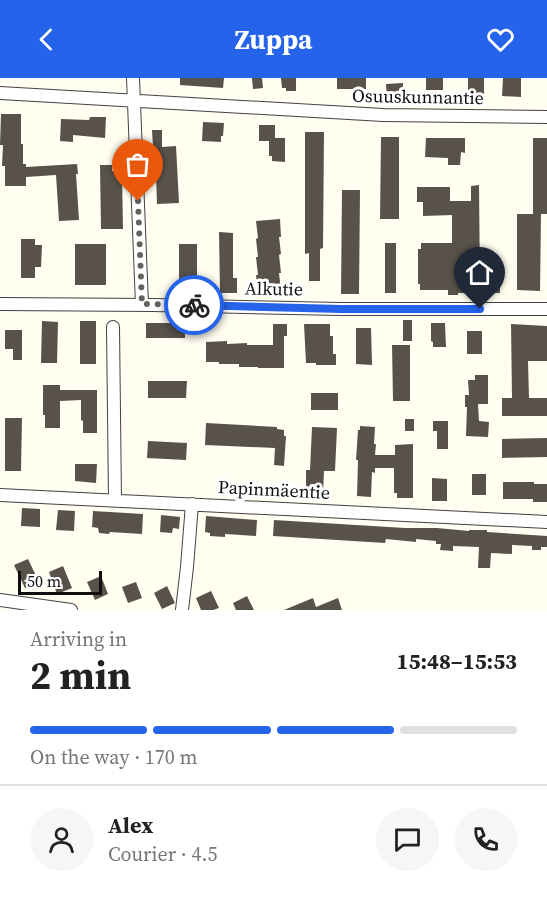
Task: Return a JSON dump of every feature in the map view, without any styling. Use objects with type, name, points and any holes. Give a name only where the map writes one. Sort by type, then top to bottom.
[{"type":"street","points":[[133,78],[142,304]]},
{"type":"street","name":"Osuuskunnantie","points":[[0,93],[383,115],[547,117]]},
{"type":"street","name":"Alkutie","points":[[0,304],[142,304],[341,309],[547,309]]},
{"type":"street","points":[[113,327],[115,500]]},
{"type":"street","name":"Papinmäentie","points":[[0,495],[547,522]]},
{"type":"street","points":[[182,610],[192,504]]},
{"type":"street","points":[[0,600],[71,610]]},
{"type":"building","points":[[180,78],[224,78],[223,88],[180,85]]},
{"type":"building","points":[[252,78],[262,78],[263,88],[253,89]]},
{"type":"building","points":[[281,78],[296,78],[296,91],[286,91],[286,88],[282,88]]},
{"type":"building","points":[[337,78],[366,78],[366,89],[337,89]]},
{"type":"building","points":[[426,78],[443,78],[443,90],[426,90]]},
{"type":"building","points":[[468,78],[484,78],[484,98],[468,98]]},
{"type":"building","points":[[503,78],[521,78],[521,97],[502,96]]},
{"type":"building","points":[[403,83],[403,98],[387,99],[386,84]]},
{"type":"building","points":[[1,114],[21,114],[21,144],[23,144],[23,164],[26,164],[26,167],[77,164],[79,220],[59,221],[56,175],[26,177],[26,186],[5,186],[5,166],[2,166],[3,145],[0,145]]},
{"type":"building","points":[[90,117],[106,117],[105,138],[73,135],[73,142],[60,141],[61,119],[89,120]]},
{"type":"building","points":[[203,122],[224,123],[221,142],[202,141]]},
{"type":"building","points":[[259,125],[275,125],[275,138],[285,138],[285,162],[272,161],[272,156],[269,156],[269,141],[259,141]]},
{"type":"building","points":[[152,130],[162,130],[162,147],[176,146],[179,203],[157,204],[155,147],[153,147]]},
{"type":"building","points":[[305,132],[324,132],[323,248],[320,249],[320,281],[309,281],[309,253],[305,254]]},
{"type":"building","points":[[381,137],[399,137],[399,219],[380,219]]},
{"type":"building","points":[[426,138],[465,138],[465,153],[461,152],[460,165],[448,165],[448,158],[425,157]]},
{"type":"building","points":[[533,138],[547,138],[547,214],[533,214]]},
{"type":"building","points":[[100,165],[112,165],[112,171],[122,173],[123,229],[101,229]]},
{"type":"building","points":[[479,185],[480,284],[500,284],[500,293],[448,295],[448,290],[420,290],[418,249],[421,249],[421,243],[452,243],[452,215],[423,216],[423,202],[417,202],[417,187],[450,187],[450,201],[471,201],[471,186]]},
{"type":"building","points":[[342,190],[360,190],[359,294],[341,294]]},
{"type":"building","points":[[517,214],[541,214],[540,291],[517,290]]},
{"type":"building","points":[[280,219],[281,291],[258,293],[256,221]]},
{"type":"building","points":[[219,232],[233,233],[233,278],[237,278],[237,293],[220,293]]},
{"type":"building","points":[[21,239],[35,239],[35,245],[42,245],[41,267],[35,267],[35,278],[21,278]]},
{"type":"building","points":[[385,243],[396,243],[396,293],[385,293]]},
{"type":"building","points":[[75,244],[106,244],[106,285],[75,285]]},
{"type":"building","points":[[179,244],[197,244],[197,293],[179,293]]},
{"type":"building","points":[[403,320],[412,320],[412,341],[403,341]]},
{"type":"building","points":[[42,321],[58,322],[57,363],[41,363]]},
{"type":"building","points":[[80,321],[96,321],[96,364],[80,364]]},
{"type":"building","points":[[146,323],[185,323],[185,338],[146,338]]},
{"type":"building","points":[[431,323],[445,323],[446,347],[433,347]]},
{"type":"building","points":[[273,324],[287,324],[287,336],[284,336],[284,368],[239,367],[239,364],[206,362],[206,342],[227,341],[227,344],[273,345]]},
{"type":"building","points":[[304,324],[330,324],[336,365],[306,363]]},
{"type":"building","points":[[511,324],[547,326],[547,361],[528,361],[529,398],[547,398],[547,416],[502,416],[502,398],[512,398]]},
{"type":"building","points":[[356,328],[371,328],[372,365],[356,364]]},
{"type":"building","points":[[5,330],[22,330],[22,360],[13,360],[13,349],[5,349]]},
{"type":"building","points":[[467,331],[482,331],[482,354],[467,354]]},
{"type":"building","points":[[392,345],[410,345],[410,401],[393,401]]},
{"type":"building","points":[[475,375],[488,375],[488,404],[478,404],[479,421],[489,422],[488,437],[466,436],[465,395],[469,395],[468,380],[475,380]]},
{"type":"building","points":[[148,381],[187,381],[186,398],[148,398]]},
{"type":"building","points":[[43,385],[60,385],[60,390],[97,390],[97,433],[83,433],[81,400],[60,401],[60,428],[45,428]]},
{"type":"building","points":[[311,393],[338,393],[338,410],[311,410]]},
{"type":"building","points":[[5,418],[22,418],[21,471],[5,471]]},
{"type":"building","points":[[405,419],[414,419],[414,431],[405,431]]},
{"type":"building","points":[[433,421],[448,421],[448,449],[437,449],[437,431],[433,431]]},
{"type":"building","points":[[206,423],[277,427],[277,429],[284,430],[284,436],[286,436],[284,466],[274,465],[275,448],[205,445]]},
{"type":"building","points":[[360,426],[375,427],[375,455],[395,455],[395,445],[413,444],[413,498],[397,498],[397,493],[394,493],[394,468],[375,468],[375,473],[372,472],[371,497],[357,496],[358,460],[356,460]]},
{"type":"building","points":[[312,427],[337,428],[335,471],[324,471],[323,493],[306,492],[306,470],[310,470]]},
{"type":"building","points":[[547,438],[547,457],[502,458],[502,439]]},
{"type":"building","points":[[148,441],[187,443],[186,460],[147,458]]},
{"type":"building","points":[[75,464],[97,464],[96,483],[75,481]]},
{"type":"building","points":[[472,474],[486,474],[486,495],[472,495]]},
{"type":"building","points":[[432,478],[447,479],[447,501],[432,501]]},
{"type":"building","points":[[503,482],[547,484],[547,502],[533,502],[533,499],[503,499]]},
{"type":"building","points":[[22,508],[40,509],[40,527],[21,526]]},
{"type":"building","points":[[58,510],[75,511],[74,531],[56,530]]},
{"type":"building","points":[[93,511],[143,514],[142,534],[99,533],[98,528],[92,527]]},
{"type":"building","points":[[161,515],[180,517],[179,529],[173,528],[172,533],[160,532]]},
{"type":"building","points":[[206,516],[257,520],[256,536],[225,534],[225,537],[210,536],[210,533],[205,532]]},
{"type":"building","points":[[274,520],[405,528],[487,530],[487,532],[547,536],[547,547],[532,550],[532,546],[512,545],[512,554],[491,553],[490,568],[478,568],[479,547],[453,546],[453,551],[440,550],[441,544],[436,544],[436,541],[416,539],[416,542],[386,539],[385,543],[273,536]]},
{"type":"building","points":[[28,559],[39,582],[25,588],[14,565]]},
{"type":"building","points":[[63,566],[72,588],[57,594],[49,572]]},
{"type":"building","points":[[101,576],[108,594],[95,600],[87,582]]},
{"type":"building","points":[[136,582],[142,598],[128,603],[122,587]]},
{"type":"building","points":[[167,586],[175,603],[162,609],[154,593]]},
{"type":"building","points":[[211,591],[219,608],[201,610],[196,598]]},
{"type":"building","points":[[247,596],[254,610],[236,610],[233,603]]},
{"type":"building","points":[[313,598],[316,607],[338,598],[342,610],[284,610]]},
{"type":"way so far","points":[[138,201],[142,304],[194,305]]},
{"type":"route","points":[[194,305],[341,309],[480,309]]}]
